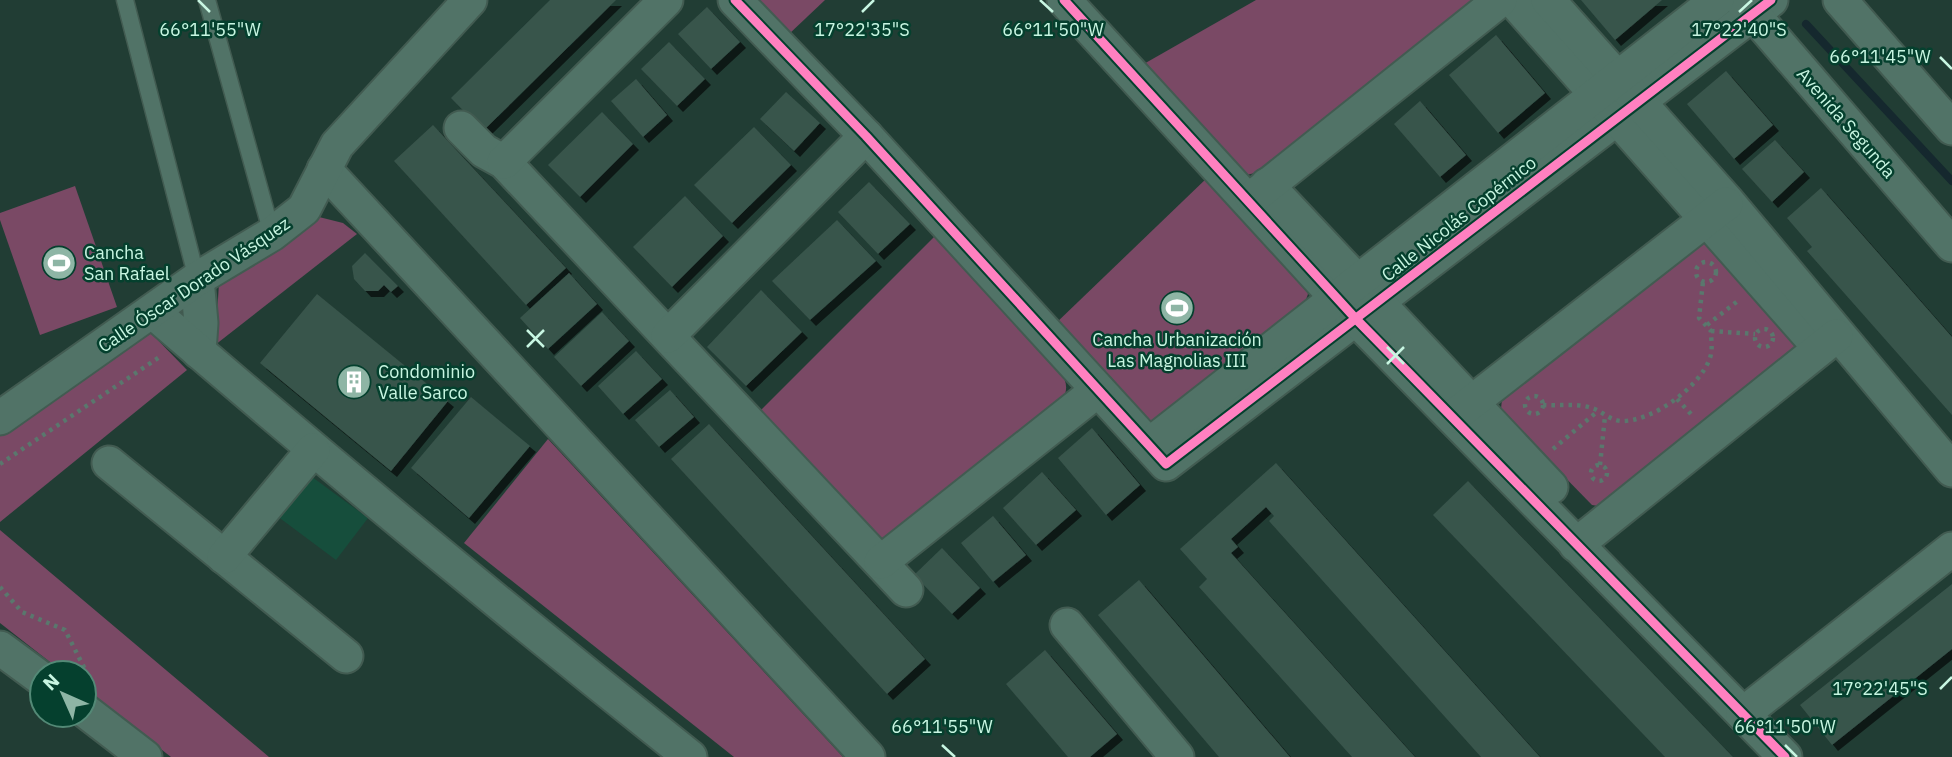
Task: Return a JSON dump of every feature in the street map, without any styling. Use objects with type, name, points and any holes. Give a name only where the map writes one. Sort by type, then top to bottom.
[{"type":"street","name":"Calle Óscar Dorado Vásquez","points":[[0,418],[197,279],[272,234],[304,209],[337,145],[470,0]]},
{"type":"street","points":[[504,162],[666,0]]},
{"type":"street","points":[[735,0],[866,136],[1098,390],[881,562]]},
{"type":"street","points":[[1064,0],[1257,193],[1585,538],[1785,757]]},
{"type":"street","points":[[1257,193],[1500,0]]},
{"type":"street","points":[[1513,0],[1618,98],[1829,341],[1952,470]]},
{"type":"street","points":[[1548,0],[1618,98]]},
{"type":"street","name":"Calle Nicolás Copérnico","points":[[1618,98],[1717,0]]},
{"type":"street","points":[[1841,0],[1952,128]]},
{"type":"street","name":"Calle Nicolás Copérnico","points":[[1098,390],[1158,454],[1618,98],[1755,5]]},
{"type":"street","name":"Avenida Segunda","points":[[1755,5],[1952,245]]},
{"type":"street","points":[[461,128],[484,151],[504,162],[906,590]]},
{"type":"street","points":[[668,336],[866,136]]},
{"type":"street","points":[[324,169],[867,757]]},
{"type":"street","points":[[1462,410],[1718,210]]},
{"type":"street","points":[[192,346],[201,323],[197,279]]},
{"type":"street","points":[[153,312],[313,450],[690,757]]},
{"type":"street","points":[[1585,538],[1829,341]]},
{"type":"street","points":[[224,557],[313,450]]},
{"type":"street","points":[[109,463],[346,656]]},
{"type":"street","points":[[1743,714],[1952,549]]},
{"type":"street","points":[[1067,625],[1163,752]]},
{"type":"street","points":[[0,648],[28,669]]},
{"type":"street","points":[[98,709],[145,757]]},
{"type":"lane","points":[[125,0],[197,279]]},
{"type":"lane","points":[[207,0],[272,234]]},
{"type":"path","points":[[1709,262],[1714,265],[1716,275],[1712,280],[1703,282],[1696,271],[1699,264],[1709,262]]},
{"type":"path","points":[[1543,405],[1592,408],[1618,421],[1629,421],[1677,400],[1710,358],[1711,331],[1699,318],[1703,282]]},
{"type":"path","points":[[1707,325],[1744,296]]},
{"type":"path","points":[[1711,331],[1755,334],[1762,329],[1768,330],[1772,335],[1771,344],[1767,347],[1758,346],[1754,340],[1755,334]]},
{"type":"path","points":[[0,464],[192,346]]},
{"type":"path","points":[[1533,396],[1539,397],[1543,405],[1539,412],[1533,413],[1528,411],[1525,403],[1533,396]]},
{"type":"path","points":[[1546,454],[1598,411]]},
{"type":"path","points":[[1600,465],[1605,416]]},
{"type":"path","points":[[0,587],[22,612],[65,630],[75,659]]},
{"type":"shaded area","points":[[755,0],[825,0],[788,35]]},
{"type":"shaded area","points":[[1256,0],[1478,0],[1258,172],[1247,175],[1237,171],[1142,65]]},
{"type":"shaded area","name":"Cancha Urbanización Las Magnolias III","points":[[1209,176],[1304,280],[1308,294],[1303,308],[1160,422],[1144,419],[1053,326]]},
{"type":"shaded area","name":"Cancha San Rafael","points":[[75,186],[117,307],[40,335],[0,220],[0,213]]},
{"type":"shaded area","points":[[315,216],[343,223],[357,234],[215,345],[219,283]]},
{"type":"shaded area","points":[[940,231],[1060,371],[1066,392],[1063,400],[882,543],[758,413]]},
{"type":"shaded area","points":[[1701,241],[1709,241],[1797,342],[1796,350],[1598,506],[1592,505],[1505,416],[1501,409],[1502,399]]},
{"type":"shaded area","points":[[147,329],[187,370],[0,522],[0,431]]},
{"type":"shaded area","points":[[548,439],[843,757],[734,757],[464,543]]},
{"type":"shaded area","points":[[308,474],[368,518],[336,560],[277,516]]},
{"type":"shaded area","points":[[0,530],[269,757],[171,757],[98,700],[98,659],[46,659],[0,623]]},
{"type":"building","points":[[550,0],[616,0],[483,131],[451,98]]},
{"type":"building","points":[[1581,0],[1662,0],[1615,40]]},
{"type":"building","points":[[707,7],[740,42],[711,69],[678,34]]},
{"type":"building","points":[[1496,35],[1545,93],[1498,133],[1449,75]]},
{"type":"building","points":[[669,42],[705,79],[677,106],[641,69]]},
{"type":"building","points":[[1726,71],[1773,125],[1734,159],[1687,104]]},
{"type":"building","points":[[636,79],[667,115],[643,137],[611,101]]},
{"type":"building","points":[[786,92],[820,123],[794,151],[760,119]]},
{"type":"building","points":[[1420,101],[1466,155],[1440,177],[1394,124]]},
{"type":"building","points":[[602,112],[633,144],[580,197],[548,165]]},
{"type":"building","points":[[433,125],[566,268],[526,305],[394,161]]},
{"type":"building","points":[[754,127],[791,165],[732,223],[694,185]]},
{"type":"building","points":[[1775,140],[1804,172],[1772,202],[1742,169]]},
{"type":"building","points":[[869,182],[910,224],[878,254],[838,212]]},
{"type":"building","points":[[1821,188],[1952,337],[1952,415],[1807,251],[1812,247],[1787,218]]},
{"type":"building","points":[[685,196],[723,236],[672,287],[633,247]]},
{"type":"building","points":[[837,220],[876,261],[810,320],[772,281]]},
{"type":"building","points":[[365,253],[398,286],[391,292],[384,285],[378,291],[365,291],[354,279],[352,266]]},
{"type":"building","points":[[569,273],[597,304],[548,349],[520,318]]},
{"type":"building","points":[[761,290],[802,332],[746,386],[707,347]]},
{"type":"building","name":"Condominio Valle Sarco","points":[[317,294],[448,401],[391,471],[260,363]]},
{"type":"building","points":[[602,312],[629,341],[581,386],[554,357]]},
{"type":"building","points":[[636,351],[662,379],[623,414],[598,386]]},
{"type":"building","points":[[670,390],[694,417],[659,447],[635,420]]},
{"type":"building","name":"Condominio Valle Sarco","points":[[471,397],[530,446],[469,518],[411,468]]},
{"type":"building","points":[[709,424],[925,659],[887,694],[671,459]]},
{"type":"building","points":[[1092,428],[1140,485],[1106,515],[1058,458]]},
{"type":"building","points":[[1276,463],[1540,757],[1481,757],[1269,521],[1274,516],[1266,507],[1231,539],[1238,547],[1231,553],[1415,757],[1352,757],[1199,587],[1207,579],[1180,549]]},
{"type":"building","points":[[1042,472],[1076,510],[1036,545],[1003,508]]},
{"type":"building","points":[[1468,481],[1733,757],[1665,757],[1433,515]]},
{"type":"building","points":[[993,516],[1026,555],[993,582],[961,543]]},
{"type":"building","points":[[942,548],[980,588],[952,614],[914,575]]},
{"type":"building","points":[[1139,580],[1290,757],[1219,757],[1098,615]]},
{"type":"building","points":[[1952,584],[1952,649],[1832,745],[1800,705]]},
{"type":"building","points":[[1045,650],[1117,734],[1090,757],[1068,757],[1006,684]]},
{"type":"waterway","points":[[1806,24],[1952,181]]},
{"type":"cycle path","points":[[735,0],[866,136],[1166,464],[1771,0]]},
{"type":"cycle path","points":[[1064,0],[1356,319],[1785,757]]},
{"type":"place","name":"Cancha San Rafael","points":[[59,263]]},
{"type":"place","name":"Cancha Urbanización Las Magnolias III","points":[[1177,308]]},
{"type":"place","name":"Condominio Valle Sarco","points":[[354,382]]}]
